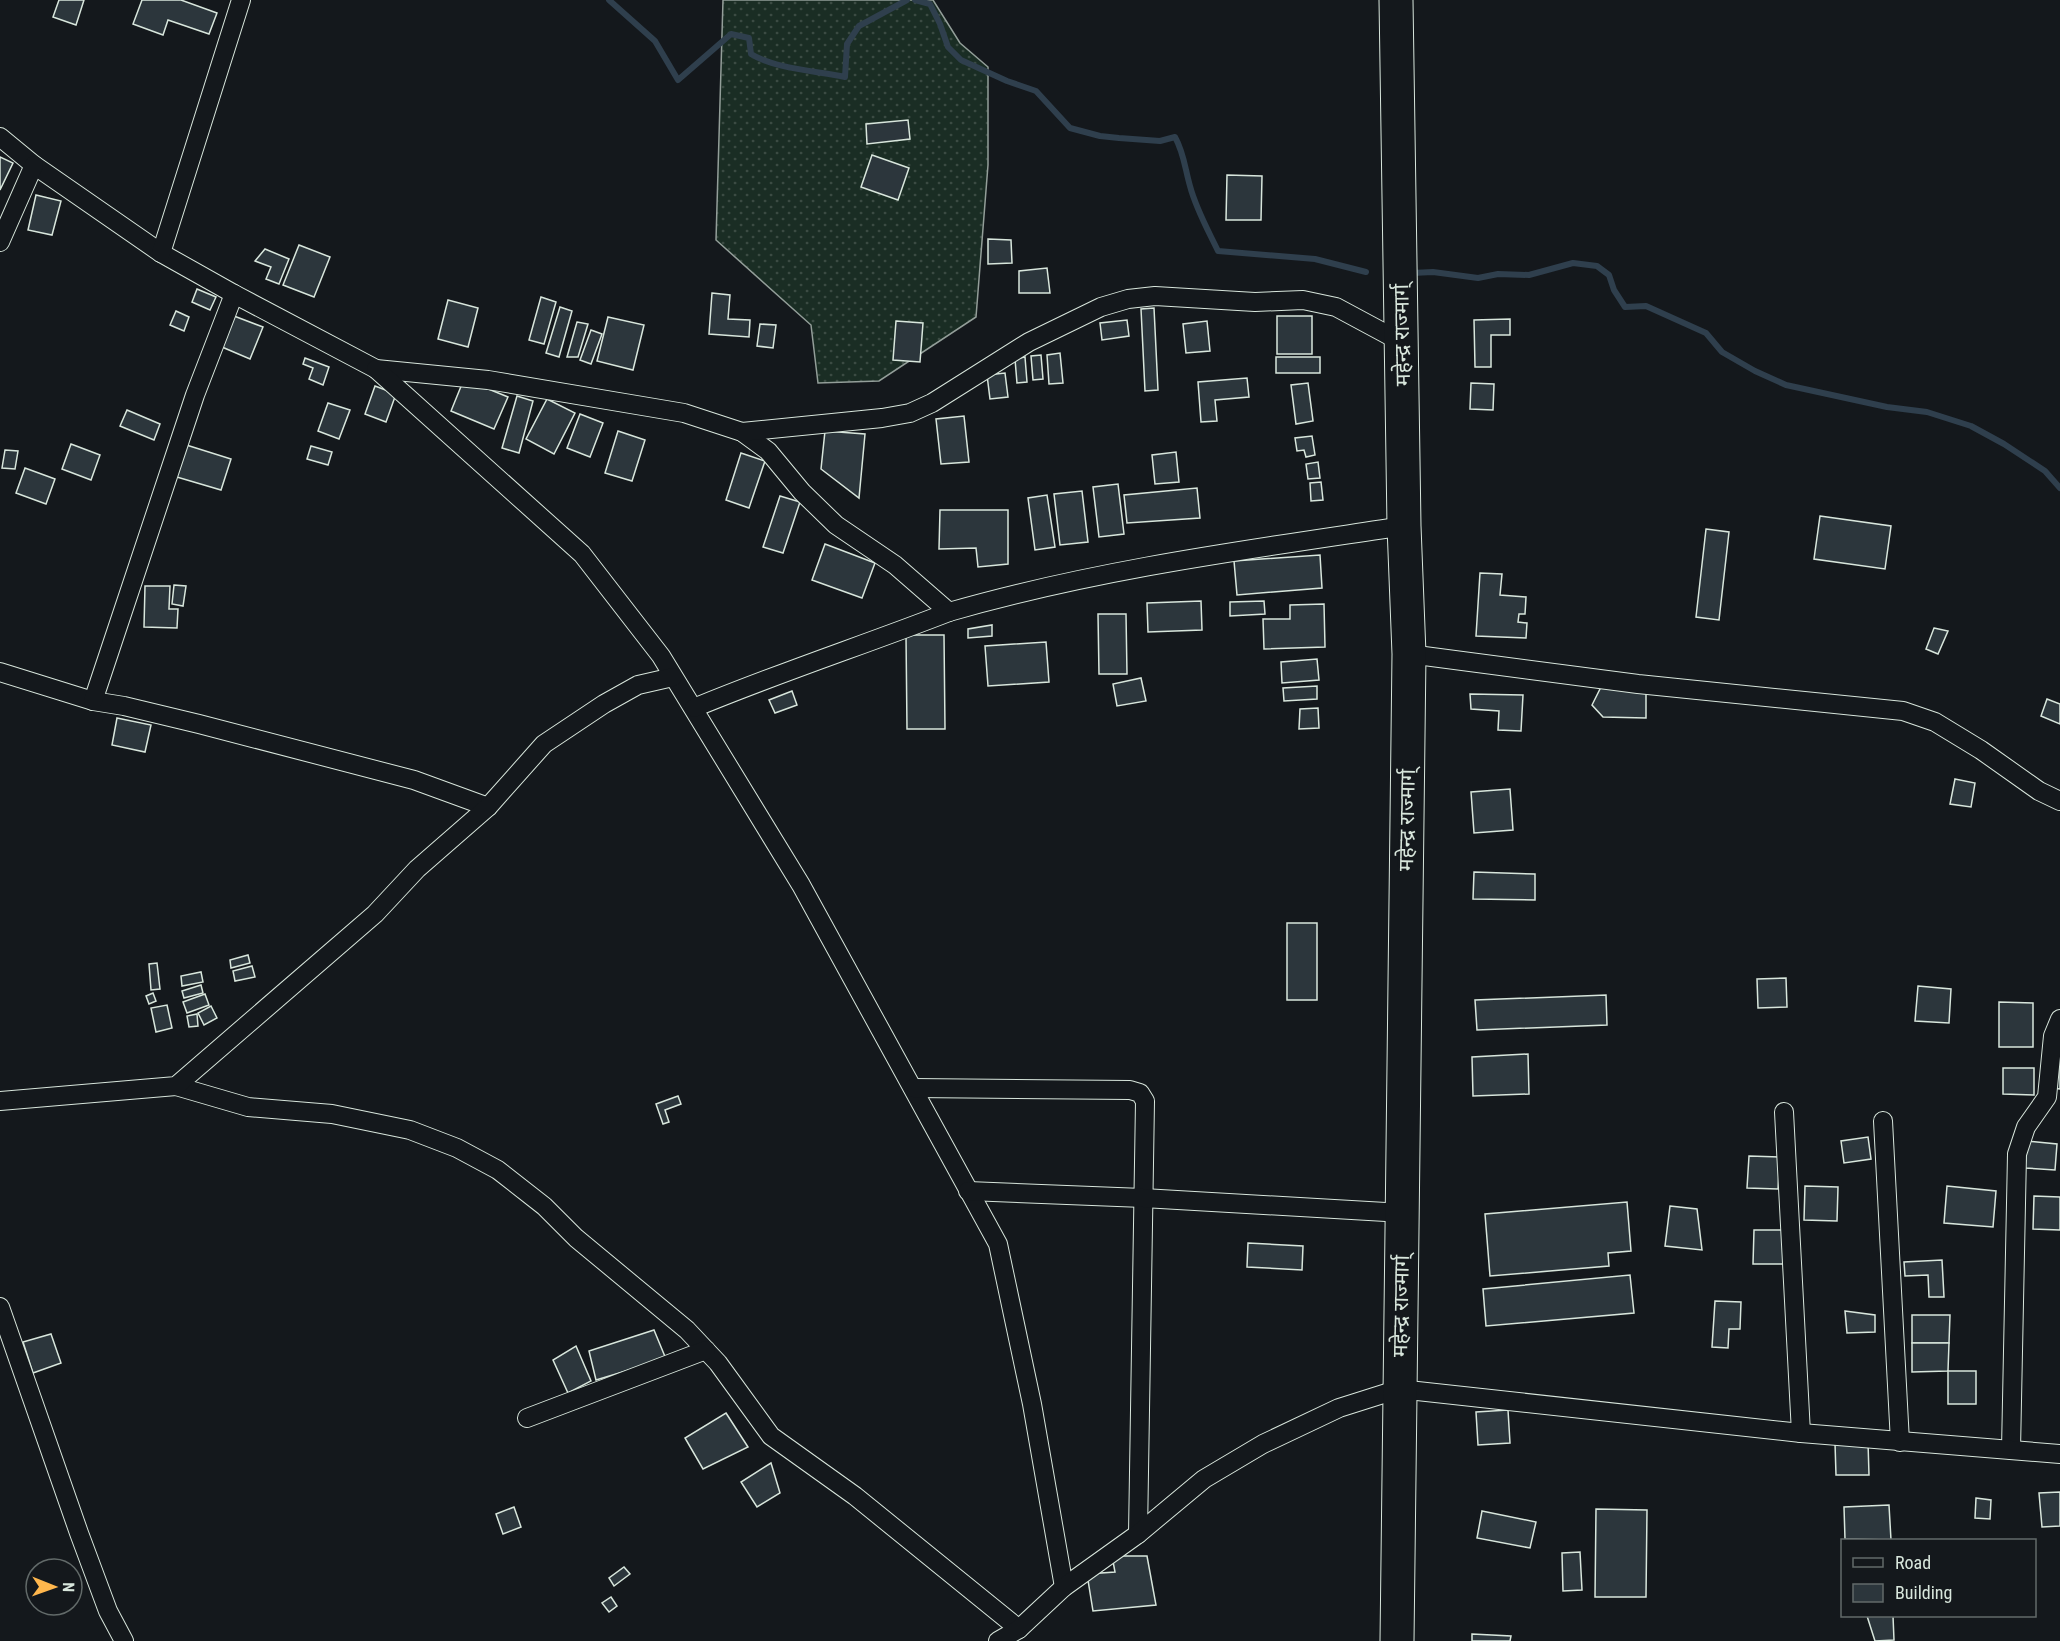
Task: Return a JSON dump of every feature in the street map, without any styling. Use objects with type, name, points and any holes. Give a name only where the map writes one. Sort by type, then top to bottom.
[{"type":"highway","name":"महेन्द्र राज्मार्ग्","points":[[1396,0],[1404,526],[1409,654],[1397,1641]]},
{"type":"street","points":[[161,254],[241,0]]},
{"type":"street","points":[[0,137],[34,165],[161,254],[376,369],[582,554],[635,620],[694,708],[801,885],[998,1244],[1032,1404],[1064,1587]]},
{"type":"street","points":[[0,242],[34,165]]},
{"type":"street","points":[[93,701],[195,395],[234,294]]},
{"type":"street","points":[[742,432],[910,413],[932,403],[1029,342],[1101,307],[1128,299],[1155,296],[1255,302],[1303,300],[1336,307],[1402,343]]},
{"type":"street","points":[[376,369],[488,381],[684,413],[742,432],[768,451],[802,492],[836,525],[895,565],[949,612]]},
{"type":"street","points":[[694,708],[810,662],[871,642],[949,612],[1080,580],[1177,561],[1404,526]]},
{"type":"street","points":[[1409,654],[1638,684],[1903,711],[1935,722],[1981,750],[2039,791],[2060,801]]},
{"type":"street","points":[[0,672],[93,701],[199,724],[414,780],[488,807]]},
{"type":"street","points":[[176,1086],[257,1019],[375,914],[417,869],[488,807],[544,744],[604,704],[638,685],[673,677]]},
{"type":"street","points":[[2011,1450],[2018,1154],[2026,1127],[2047,1097],[2053,1036],[2060,1019]]},
{"type":"street","points":[[0,1101],[176,1086],[248,1107],[332,1113],[410,1130],[457,1148],[498,1170],[544,1206],[576,1238],[687,1330],[725,1373],[771,1436],[855,1496],[1019,1629]]},
{"type":"street","points":[[913,1088],[1130,1090],[1140,1093],[1145,1101],[1138,1534]]},
{"type":"street","points":[[1784,1112],[1801,1433]]},
{"type":"street","points":[[1883,1121],[1900,1442]]},
{"type":"street","points":[[968,1191],[1143,1198],[1403,1213]]},
{"type":"street","points":[[0,1307],[79,1533],[108,1611],[124,1641]]},
{"type":"street","points":[[526,1419],[706,1350]]},
{"type":"street","points":[[998,1641],[1019,1629],[1064,1587],[1138,1534],[1204,1479],[1263,1444],[1339,1408],[1399,1389],[1801,1433],[2060,1454]]},
{"type":"green space","points":[[723,0],[933,0],[960,43],[988,67],[988,165],[976,317],[879,381],[818,383],[811,325],[716,240]]},
{"type":"building","points":[[59,0],[84,0],[76,25],[53,17]]},
{"type":"building","points":[[142,0],[181,0],[217,13],[209,34],[168,20],[163,35],[133,24]]},
{"type":"building","points":[[908,120],[910,139],[867,144],[866,124]]},
{"type":"building","points":[[872,155],[909,168],[898,200],[861,187]]},
{"type":"building","points":[[0,157],[13,163],[0,190]]},
{"type":"building","points":[[1227,175],[1262,176],[1261,220],[1226,220]]},
{"type":"building","points":[[36,195],[61,201],[52,235],[28,230]]},
{"type":"building","points":[[988,239],[1011,240],[1012,263],[988,264]]},
{"type":"building","points":[[299,245],[330,257],[314,297],[283,285]]},
{"type":"building","points":[[265,249],[289,259],[279,284],[266,279],[271,267],[255,261]]},
{"type":"building","points":[[1047,268],[1050,293],[1019,293],[1019,271]]},
{"type":"building","points":[[197,289],[216,297],[210,310],[192,302]]},
{"type":"building","points":[[712,293],[730,295],[728,319],[750,320],[749,337],[709,334]]},
{"type":"building","points":[[541,297],[556,302],[544,344],[529,340]]},
{"type":"building","points":[[448,300],[478,308],[468,347],[438,339]]},
{"type":"building","points":[[560,307],[572,311],[559,357],[546,353]]},
{"type":"building","points":[[1154,308],[1158,390],[1145,391],[1141,309]]},
{"type":"building","points":[[176,311],[189,317],[184,331],[170,325]]},
{"type":"building","points":[[234,316],[263,327],[250,359],[222,347]]},
{"type":"building","points":[[1277,316],[1312,316],[1312,354],[1277,354]]},
{"type":"building","points":[[608,317],[644,325],[633,370],[597,361]]},
{"type":"building","points":[[1510,319],[1510,335],[1491,335],[1491,367],[1475,367],[1474,320]]},
{"type":"building","points":[[1127,320],[1129,336],[1102,340],[1100,323]]},
{"type":"building","points":[[896,321],[923,323],[920,362],[893,360]]},
{"type":"building","points":[[1207,321],[1210,351],[1186,353],[1183,324]]},
{"type":"building","points":[[577,322],[588,324],[578,357],[567,357]]},
{"type":"building","points":[[760,324],[776,325],[773,348],[757,346]]},
{"type":"building","points":[[591,330],[602,334],[591,364],[580,360]]},
{"type":"building","points":[[1060,353],[1063,383],[1049,384],[1047,355]]},
{"type":"building","points":[[1041,355],[1043,379],[1033,380],[1031,356]]},
{"type":"building","points":[[1025,357],[1027,382],[1017,383],[1015,359]]},
{"type":"building","points":[[1276,357],[1320,357],[1320,373],[1276,373]]},
{"type":"building","points":[[305,358],[329,367],[323,385],[309,379],[313,368],[303,364]]},
{"type":"building","points":[[1005,373],[1008,397],[990,399],[987,375]]},
{"type":"building","points":[[1247,378],[1249,397],[1215,400],[1217,421],[1201,422],[1198,382]]},
{"type":"building","points":[[464,379],[508,397],[494,429],[451,411]]},
{"type":"building","points":[[1308,383],[1313,421],[1296,424],[1291,385]]},
{"type":"building","points":[[1471,383],[1494,384],[1493,410],[1470,409]]},
{"type":"building","points":[[375,386],[396,394],[386,422],[365,414]]},
{"type":"building","points":[[517,396],[533,401],[519,453],[502,448]]},
{"type":"building","points":[[547,399],[575,413],[554,454],[526,439]]},
{"type":"building","points":[[328,403],[350,410],[339,439],[318,431]]},
{"type":"building","points":[[127,410],[160,424],[154,440],[120,426]]},
{"type":"building","points":[[580,414],[603,423],[590,457],[567,448]]},
{"type":"building","points":[[964,416],[969,462],[941,464],[936,419]]},
{"type":"building","points":[[618,431],[645,440],[632,481],[605,473]]},
{"type":"building","points":[[825,431],[865,434],[859,498],[821,469]]},
{"type":"building","points":[[1312,436],[1315,455],[1306,457],[1304,450],[1297,451],[1295,438]]},
{"type":"building","points":[[180,443],[231,459],[221,490],[170,475]]},
{"type":"building","points":[[71,444],[100,455],[91,480],[62,469]]},
{"type":"building","points":[[311,446],[332,452],[328,465],[307,459]]},
{"type":"building","points":[[5,450],[18,451],[15,469],[2,468]]},
{"type":"building","points":[[1176,452],[1179,482],[1155,484],[1152,455]]},
{"type":"building","points":[[741,453],[765,461],[749,508],[726,500]]},
{"type":"building","points":[[1318,462],[1320,478],[1308,479],[1306,464]]},
{"type":"building","points":[[25,468],[55,479],[46,504],[16,493]]},
{"type":"building","points":[[1321,482],[1323,500],[1311,501],[1310,483]]},
{"type":"building","points":[[1118,484],[1124,534],[1099,537],[1093,487]]},
{"type":"building","points":[[1197,488],[1200,518],[1127,523],[1124,495]]},
{"type":"building","points":[[1082,491],[1088,542],[1060,545],[1054,494]]},
{"type":"building","points":[[1047,495],[1055,547],[1035,550],[1028,498]]},
{"type":"building","points":[[780,496],[800,502],[783,553],[763,547]]},
{"type":"building","points":[[940,510],[1008,510],[1008,564],[978,567],[976,548],[939,549]]},
{"type":"building","points":[[1820,516],[1891,526],[1885,569],[1814,559]]},
{"type":"building","points":[[1706,529],[1729,532],[1719,620],[1696,617]]},
{"type":"building","points":[[825,544],[875,563],[862,598],[812,580]]},
{"type":"building","points":[[1320,555],[1322,588],[1237,595],[1234,561]]},
{"type":"building","points":[[1480,573],[1502,574],[1500,595],[1526,597],[1525,614],[1519,614],[1518,622],[1527,623],[1526,638],[1476,636]]},
{"type":"building","points":[[174,585],[186,586],[183,606],[172,604]]},
{"type":"building","points":[[145,586],[170,586],[169,609],[178,609],[177,628],[144,627]]},
{"type":"building","points":[[1201,601],[1202,630],[1148,632],[1147,603]]},
{"type":"building","points":[[1264,601],[1265,614],[1230,616],[1230,602]]},
{"type":"building","points":[[1324,604],[1325,647],[1264,649],[1263,619],[1290,619],[1290,605]]},
{"type":"building","points":[[1098,614],[1126,614],[1127,674],[1099,674]]},
{"type":"building","points":[[992,625],[992,636],[968,638],[968,629]]},
{"type":"building","points":[[1934,628],[1948,631],[1938,654],[1926,649]]},
{"type":"building","points":[[906,635],[944,635],[945,729],[907,729]]},
{"type":"building","points":[[1046,642],[1049,682],[988,686],[985,646]]},
{"type":"building","points":[[1317,659],[1319,680],[1282,683],[1281,662]]},
{"type":"building","points":[[1141,678],[1146,701],[1117,706],[1113,684]]},
{"type":"building","points":[[1603,683],[1646,684],[1646,718],[1603,717],[1592,705]]},
{"type":"building","points":[[1317,686],[1317,699],[1284,701],[1283,688]]},
{"type":"building","points":[[792,691],[797,705],[775,713],[769,700]]},
{"type":"building","points":[[1470,694],[1523,695],[1521,731],[1498,730],[1499,711],[1471,709]]},
{"type":"building","points":[[2047,699],[2060,704],[2060,724],[2041,716]]},
{"type":"building","points":[[1318,708],[1319,728],[1299,729],[1300,709]]},
{"type":"building","points":[[117,718],[151,725],[145,752],[112,745]]},
{"type":"building","points":[[1955,779],[1975,783],[1971,807],[1950,804]]},
{"type":"building","points":[[1510,789],[1513,830],[1474,833],[1471,792]]},
{"type":"building","points":[[1474,872],[1535,874],[1535,900],[1473,899]]},
{"type":"building","points":[[1287,923],[1317,923],[1317,1000],[1287,1000]]},
{"type":"building","points":[[248,955],[250,963],[231,968],[230,960]]},
{"type":"building","points":[[157,963],[160,989],[151,990],[149,964]]},
{"type":"building","points":[[252,966],[255,977],[235,981],[233,971]]},
{"type":"building","points":[[201,972],[203,982],[182,986],[181,976]]},
{"type":"building","points":[[1786,978],[1787,1007],[1758,1008],[1757,979]]},
{"type":"building","points":[[201,985],[203,993],[184,998],[182,991]]},
{"type":"building","points":[[1918,986],[1951,989],[1949,1023],[1915,1021]]},
{"type":"building","points":[[153,993],[156,1001],[149,1004],[146,996]]},
{"type":"building","points":[[205,994],[209,1005],[187,1013],[183,1002]]},
{"type":"building","points":[[1606,995],[1607,1025],[1477,1030],[1475,1000]]},
{"type":"building","points":[[1999,1002],[2033,1003],[2033,1047],[1999,1047]]},
{"type":"building","points":[[167,1005],[172,1028],[156,1032],[151,1008]]},
{"type":"building","points":[[211,1006],[217,1018],[204,1025],[198,1013]]},
{"type":"building","points":[[197,1014],[198,1026],[189,1027],[187,1016]]},
{"type":"building","points":[[1528,1054],[1529,1094],[1473,1096],[1472,1057]]},
{"type":"building","points":[[2057,1061],[2060,1061],[2060,1089],[2053,1088]]},
{"type":"building","points":[[2003,1068],[2034,1068],[2034,1095],[2003,1094]]},
{"type":"building","points":[[678,1096],[681,1104],[665,1110],[669,1122],[663,1124],[656,1104]]},
{"type":"building","points":[[1868,1137],[1871,1159],[1844,1163],[1841,1141]]},
{"type":"building","points":[[2027,1141],[2057,1144],[2055,1170],[2025,1168]]},
{"type":"building","points":[[1749,1156],[1780,1157],[1778,1189],[1747,1188]]},
{"type":"building","points":[[1805,1186],[1838,1187],[1837,1221],[1804,1220]]},
{"type":"building","points":[[1947,1186],[1996,1191],[1993,1227],[1944,1223]]},
{"type":"building","points":[[2034,1196],[2060,1197],[2060,1230],[2033,1229]]},
{"type":"building","points":[[1627,1202],[1631,1251],[1608,1253],[1609,1266],[1490,1276],[1485,1214]]},
{"type":"building","points":[[1670,1206],[1697,1209],[1702,1250],[1665,1246]]},
{"type":"building","points":[[1754,1230],[1785,1230],[1785,1264],[1753,1264]]},
{"type":"building","points":[[1248,1243],[1303,1246],[1302,1270],[1247,1267]]},
{"type":"building","points":[[1942,1260],[1944,1297],[1929,1297],[1928,1275],[1905,1276],[1904,1262]]},
{"type":"building","points":[[1630,1275],[1634,1313],[1486,1326],[1483,1289]]},
{"type":"building","points":[[1715,1301],[1741,1302],[1740,1329],[1729,1329],[1728,1348],[1712,1347]]},
{"type":"building","points":[[1845,1311],[1875,1315],[1875,1332],[1847,1333]]},
{"type":"building","points":[[1912,1315],[1950,1315],[1949,1343],[1912,1343]]},
{"type":"building","points":[[654,1330],[666,1359],[596,1380],[589,1351]]},
{"type":"building","points":[[51,1334],[61,1363],[33,1373],[23,1342]]},
{"type":"building","points":[[1912,1343],[1949,1343],[1948,1371],[1912,1372]]},
{"type":"building","points":[[576,1346],[591,1381],[568,1393],[553,1360]]},
{"type":"building","points":[[1948,1371],[1976,1371],[1976,1404],[1948,1404]]},
{"type":"building","points":[[1508,1410],[1510,1443],[1478,1445],[1476,1412]]},
{"type":"building","points":[[726,1413],[748,1447],[703,1469],[685,1438]]},
{"type":"building","points":[[1868,1442],[1869,1475],[1836,1475],[1835,1443]]},
{"type":"building","points":[[771,1463],[780,1493],[757,1507],[741,1482]]},
{"type":"building","points":[[2060,1492],[2060,1526],[2042,1527],[2039,1493]]},
{"type":"building","points":[[1976,1498],[1991,1500],[1990,1519],[1975,1518]]},
{"type":"building","points":[[1889,1505],[1891,1539],[1845,1539],[1844,1507]]},
{"type":"building","points":[[514,1507],[521,1527],[503,1534],[496,1514]]},
{"type":"building","points":[[1596,1509],[1647,1510],[1646,1597],[1595,1597]]},
{"type":"building","points":[[1482,1511],[1536,1522],[1530,1548],[1477,1538]]},
{"type":"building","points":[[1580,1552],[1582,1590],[1563,1591],[1562,1553]]},
{"type":"building","points":[[1112,1556],[1147,1556],[1156,1605],[1093,1611],[1087,1574],[1115,1572]]},
{"type":"building","points":[[624,1567],[630,1574],[614,1586],[609,1578]]},
{"type":"building","points":[[611,1597],[617,1606],[609,1612],[602,1603]]},
{"type":"building","points":[[1867,1617],[1893,1617],[1894,1640],[1875,1641]]},
{"type":"building","points":[[1472,1634],[1511,1636],[1510,1641],[1472,1641]]},
{"type":"waterway","points":[[609,0],[655,41],[678,80],[731,34],[749,38],[751,54],[761,59],[784,66],[845,77],[847,44],[859,26],[907,0]]},
{"type":"waterway","points":[[915,0],[930,4],[948,47],[961,60],[1007,81],[1036,91],[1070,128],[1100,136],[1119,138],[1160,141],[1175,137],[1202,219],[1218,251],[1315,259],[1366,272]]},
{"type":"waterway","points":[[1412,273],[1433,272],[1478,278],[1498,274],[1529,275],[1573,263],[1597,266],[1609,275],[1614,290],[1625,307],[1646,306],[1706,333],[1722,352],[1755,371],[1786,385],[1887,407],[1927,412],[1971,426],[2045,471],[2060,488]]}]
